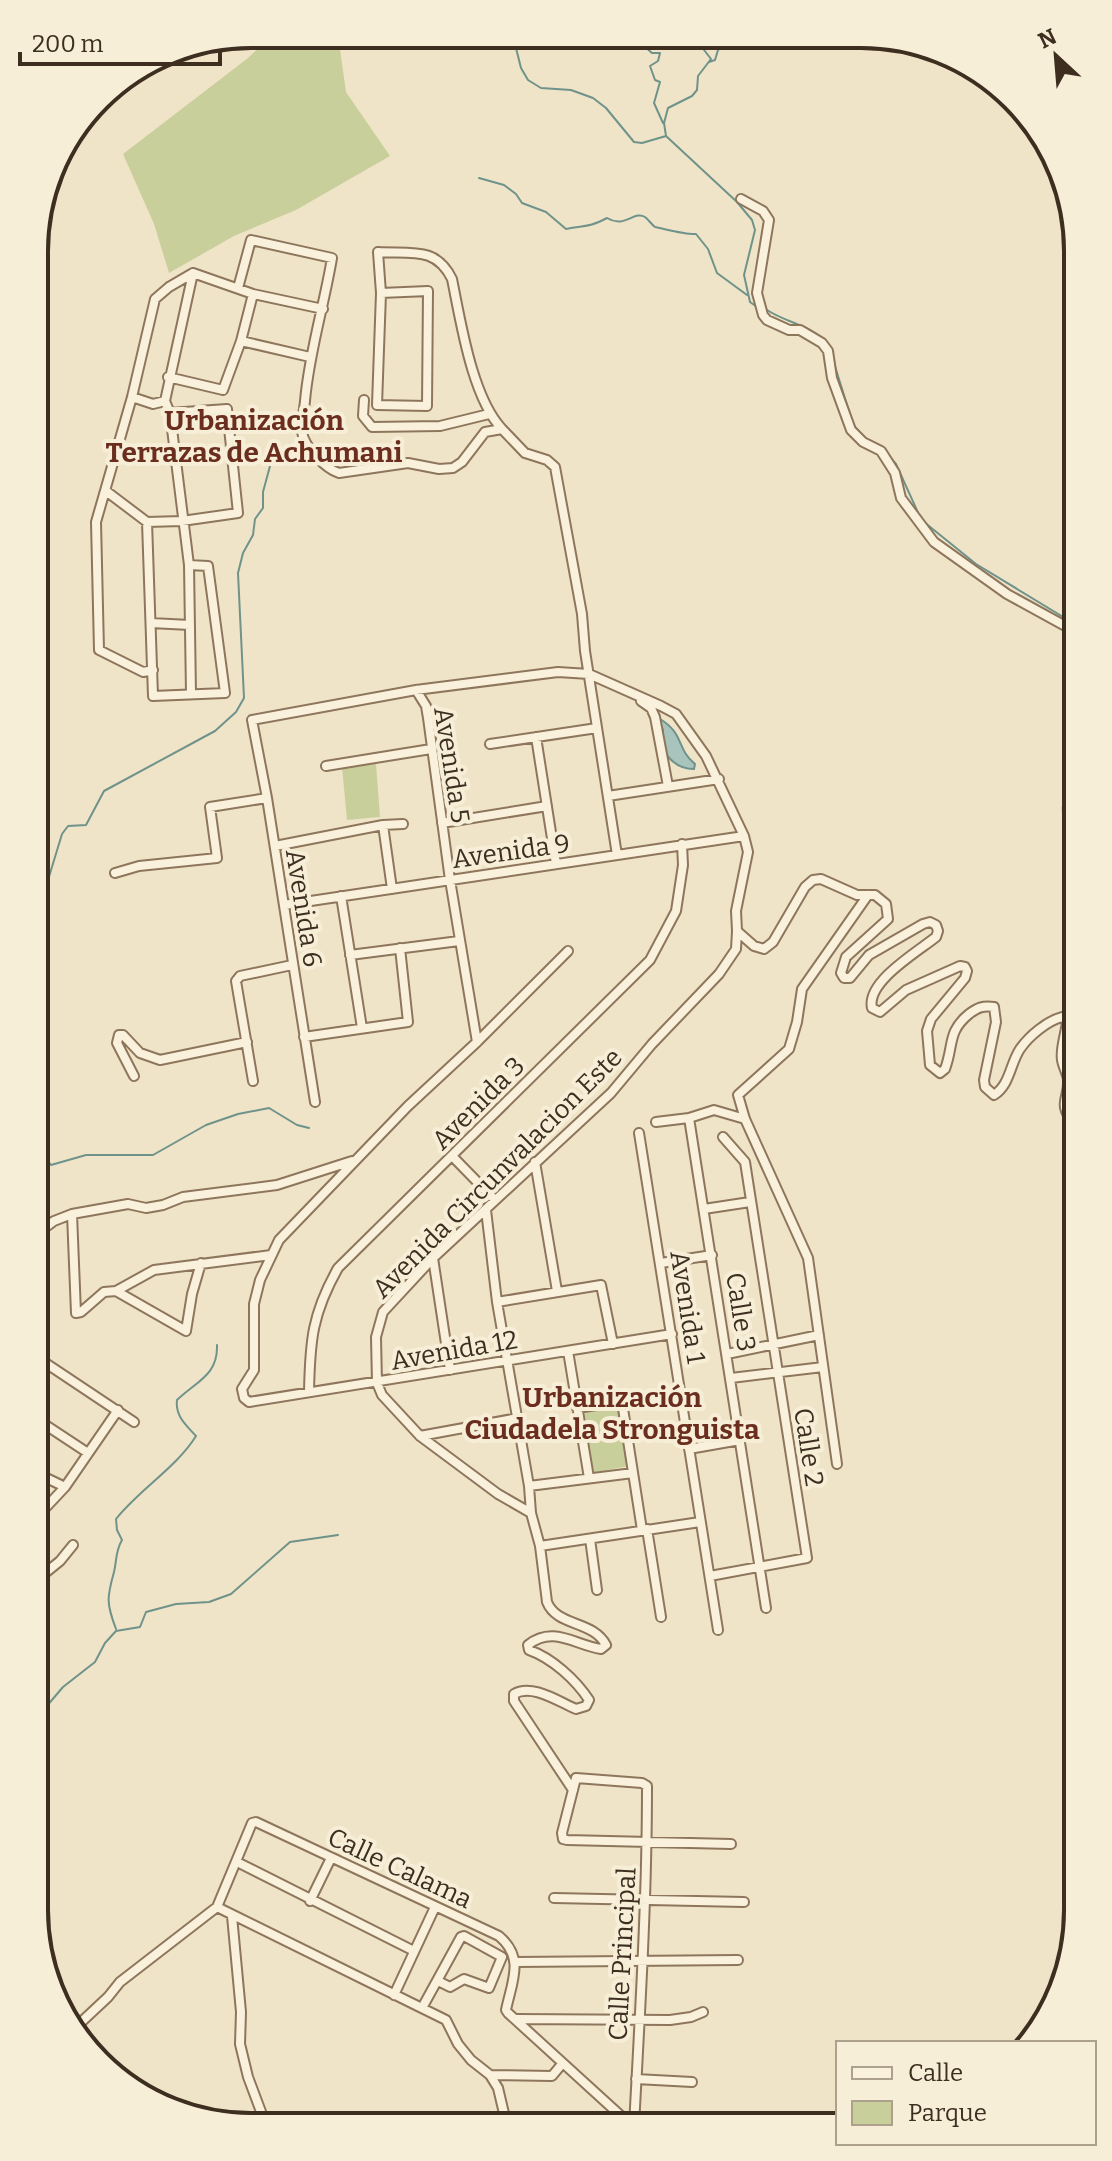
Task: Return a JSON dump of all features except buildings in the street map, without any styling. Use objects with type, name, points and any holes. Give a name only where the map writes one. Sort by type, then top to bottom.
[{"type":"street","points":[[741,199],[763,211],[769,220],[757,293],[763,315],[767,320],[789,330],[800,330],[822,343],[828,351],[832,378],[851,430],[863,442],[881,451],[895,473],[901,498],[934,542],[1007,594],[1064,625]]},
{"type":"street","points":[[238,288],[251,240],[332,258],[310,357],[302,433],[332,471],[339,473],[408,463],[439,469],[453,468],[462,462],[485,432],[502,429]]},
{"type":"street","points":[[381,293],[428,291],[427,406],[377,405],[381,293],[378,252],[433,255],[447,268],[452,279],[479,392],[489,414],[525,453],[547,460],[557,472],[617,855]]},
{"type":"street","points":[[191,694],[189,565],[170,413],[165,401],[193,273]]},
{"type":"street","points":[[153,670],[143,672],[99,650],[96,522],[132,397],[155,299],[193,273],[253,294],[323,309]]},
{"type":"street","points":[[168,377],[223,390],[241,341],[253,294]]},
{"type":"street","points":[[241,341],[310,357]]},
{"type":"street","points":[[132,397],[153,404],[165,401]]},
{"type":"street","points":[[364,400],[363,416],[372,427],[440,426],[489,414]]},
{"type":"street","points":[[106,491],[147,522],[182,521],[238,513],[227,409],[170,413]]},
{"type":"street","points":[[147,522],[153,696],[225,693],[208,566],[189,565]]},
{"type":"street","points":[[151,623],[190,625]]},
{"type":"street","points":[[416,690],[558,672],[589,674],[676,714],[719,779],[744,836]]},
{"type":"street","name":"Avenida 6","points":[[315,1102],[252,720],[416,690]]},
{"type":"street","name":"Avenida 5","points":[[416,690],[426,706],[459,941],[477,1042]]},
{"type":"street","points":[[627,691],[651,708],[668,786]]},
{"type":"street","points":[[490,744],[597,728]]},
{"type":"street","points":[[536,737],[556,864]]},
{"type":"street","points":[[326,766],[431,749]]},
{"type":"street","points":[[608,796],[719,779]]},
{"type":"street","points":[[115,873],[139,866],[217,858],[210,807],[267,798]]},
{"type":"street","points":[[442,823],[547,806]]},
{"type":"street","points":[[275,846],[383,825],[403,824]]},
{"type":"street","points":[[383,825],[392,889]]},
{"type":"street","name":"Avenida 9","points":[[284,905],[744,836]]},
{"type":"street","name":"Avenida Circunvalacion Este","points":[[377,1383],[376,1337],[383,1312],[433,1258],[611,1093],[652,1044],[707,988],[736,949],[736,911],[748,852],[744,836]]},
{"type":"street","name":"Avenida 3","points":[[309,1392],[314,1322],[322,1296],[338,1268],[650,960],[676,911],[683,865],[682,844]]},
{"type":"street","points":[[737,931],[754,946],[764,949],[773,942],[805,887],[813,880],[821,879],[857,895],[875,895],[886,904],[888,919],[846,957],[841,973],[844,978],[850,978],[869,955],[923,924],[930,922],[936,925],[936,937],[894,969],[874,991],[870,1003],[880,1012],[906,990],[960,966],[965,967],[965,978],[931,1019],[927,1031],[930,1065],[940,1073],[945,1069],[953,1031],[958,1023],[976,1009],[986,1005],[994,1007],[996,1022],[984,1080],[990,1094],[1002,1090],[1020,1049],[1033,1035],[1057,1018],[1064,1019]]},
{"type":"street","points":[[837,1464],[808,1258],[745,1119],[738,1095],[789,1049],[802,989],[868,895]]},
{"type":"street","points":[[341,896],[362,1028]]},
{"type":"street","points":[[350,955],[459,941]]},
{"type":"street","points":[[304,1037],[408,1022],[400,948]]},
{"type":"street","points":[[72,1214],[76,1313],[104,1292],[116,1291],[154,1270],[271,1255],[297,1218],[568,951]]},
{"type":"street","points":[[253,1081],[236,981],[240,976],[292,965]]},
{"type":"street","points":[[134,1076],[117,1043],[119,1035],[123,1035],[140,1053],[160,1060],[247,1042]]},
{"type":"street","points":[[1064,1044],[1064,1066]]},
{"type":"street","points":[[656,1122],[689,1118],[714,1110],[745,1119]]},
{"type":"street","name":"Calle 3","points":[[689,1118],[766,1608]]},
{"type":"street","name":"Avenida 1","points":[[639,1133],[718,1630]]},
{"type":"street","name":"Calle 2","points":[[723,1137],[745,1162],[807,1558],[760,1567]]},
{"type":"street","points":[[453,1157],[495,1200]]},
{"type":"street","points":[[48,1225],[72,1214],[128,1204],[146,1208],[183,1197],[277,1185],[355,1160]]},
{"type":"street","points":[[535,1162],[557,1291]]},
{"type":"street","points":[[704,1209],[750,1202]]},
{"type":"street","points":[[486,1210],[497,1302],[550,1611],[595,1631],[606,1645],[601,1649],[589,1647],[558,1635],[541,1638],[528,1645],[529,1650],[562,1670],[586,1695],[589,1700],[586,1706],[576,1709],[541,1693],[520,1691],[514,1694],[514,1701],[573,1790],[563,1839],[731,1844]]},
{"type":"street","name":"Avenida 12","points":[[271,1255],[254,1304],[254,1370],[242,1389],[244,1398],[249,1402],[672,1334]]},
{"type":"street","points":[[661,1263],[712,1255]]},
{"type":"street","points":[[433,1258],[450,1370]]},
{"type":"street","points":[[116,1291],[186,1331],[201,1263]]},
{"type":"street","points":[[497,1302],[601,1285],[613,1344]]},
{"type":"street","points":[[727,1354],[819,1335]]},
{"type":"street","points":[[568,1351],[589,1478]]},
{"type":"street","points":[[48,1364],[134,1422]]},
{"type":"street","points":[[731,1378],[823,1367]]},
{"type":"street","points":[[377,1383],[382,1395],[420,1436],[498,1494],[531,1513]]},
{"type":"street","points":[[577,1408],[681,1392]]},
{"type":"street","points":[[622,1402],[661,1617]]},
{"type":"street","points":[[48,1505],[65,1487],[118,1410]]},
{"type":"street","points":[[420,1436],[518,1418]]},
{"type":"street","points":[[48,1427],[88,1453]]},
{"type":"street","points":[[689,1449],[740,1440]]},
{"type":"street","points":[[529,1486],[633,1473]]},
{"type":"street","points":[[48,1479],[65,1487]]},
{"type":"street","points":[[540,1546],[700,1522]]},
{"type":"street","points":[[590,1539],[597,1590]]},
{"type":"street","points":[[48,1571],[73,1545]]},
{"type":"street","points":[[710,1576],[760,1567]]},
{"type":"street","name":"Calle Principal","points":[[573,1790],[576,1778],[647,1786],[646,1901],[634,2113]]},
{"type":"street","name":"Calle Calama","points":[[237,1862],[252,1823],[256,1822],[499,1936],[512,1949],[516,1962]]},
{"type":"street","points":[[310,1901],[331,1858]]},
{"type":"street","points":[[81,2022],[120,1982],[217,1907],[237,1862],[414,1951]]},
{"type":"street","points":[[554,1898],[744,1902]]},
{"type":"street","points":[[217,1907],[440,2017],[471,2060],[490,2075],[498,2088],[504,2113]]},
{"type":"street","points":[[394,1995],[435,1907]]},
{"type":"street","points":[[232,1916],[241,2012],[240,2044],[262,2113]]},
{"type":"street","points":[[424,2009],[441,1983],[461,1937],[501,1954],[489,1988],[464,1979],[450,1987],[441,1983]]},
{"type":"street","points":[[618,2113],[506,2010],[516,1962],[738,1960]]},
{"type":"street","points":[[517,2019],[683,2019],[703,2012]]},
{"type":"street","points":[[490,2075],[552,2076],[562,2064]]},
{"type":"street","points":[[636,2079],[692,2082]]},
{"type":"green space","points":[[258,48],[340,48],[346,92],[390,156],[296,210],[234,236],[169,273],[154,224],[123,154]]},
{"type":"green space","points":[[376,764],[380,817],[347,820],[342,767]]},
{"type":"green space","points":[[618,1404],[629,1466],[592,1473],[581,1411]]},
{"type":"water","points":[[660,719],[673,730],[685,753],[695,764],[694,769],[680,766],[668,757],[662,745]]},
{"type":"waterway","points":[[516,48],[528,80],[541,88],[571,90],[593,98],[606,108],[634,142],[642,143],[666,136]]},
{"type":"waterway","points":[[646,48],[652,53],[660,53],[658,61],[650,66],[655,80],[660,82],[654,103],[663,123]]},
{"type":"waterway","points":[[703,48],[711,59],[698,76],[697,90],[692,96],[668,108],[664,123],[666,136],[752,220],[755,230],[744,275],[750,302],[757,307]]},
{"type":"waterway","points":[[709,62],[715,60],[721,48]]},
{"type":"waterway","points":[[479,178],[504,185],[522,203],[546,212],[566,229],[591,225],[607,218],[619,222],[641,215],[655,227],[696,234],[708,249],[717,273],[747,295]]},
{"type":"waterway","points":[[767,310],[811,330],[831,349]]},
{"type":"waterway","points":[[833,360],[853,424],[864,438],[878,445]]},
{"type":"waterway","points":[[48,880],[62,834],[68,826],[86,825],[104,791],[215,731],[236,712],[244,698],[238,573],[243,553],[253,535],[255,519],[263,508],[263,492],[270,466],[290,444]]},
{"type":"waterway","points":[[888,455],[896,464],[920,517]]},
{"type":"waterway","points":[[924,522],[976,564],[1064,617]]},
{"type":"waterway","points":[[48,1161],[51,1165],[86,1155],[153,1155],[206,1125],[269,1108],[297,1125],[309,1128]]},
{"type":"waterway","points":[[116,1629],[109,1600],[122,1540],[116,1519],[188,1448],[196,1436],[179,1416],[177,1400],[210,1371],[217,1345]]},
{"type":"waterway","points":[[48,1705],[63,1687],[95,1662],[116,1631],[140,1627],[146,1612],[176,1604],[209,1602],[231,1594],[290,1542],[338,1535]]},
{"type":"district","name":"Urbanización Terrazas de Achumani","points":[[254,436]]},
{"type":"district","name":"Urbanización Ciudadela Stronguista","points":[[612,1413]]}]
